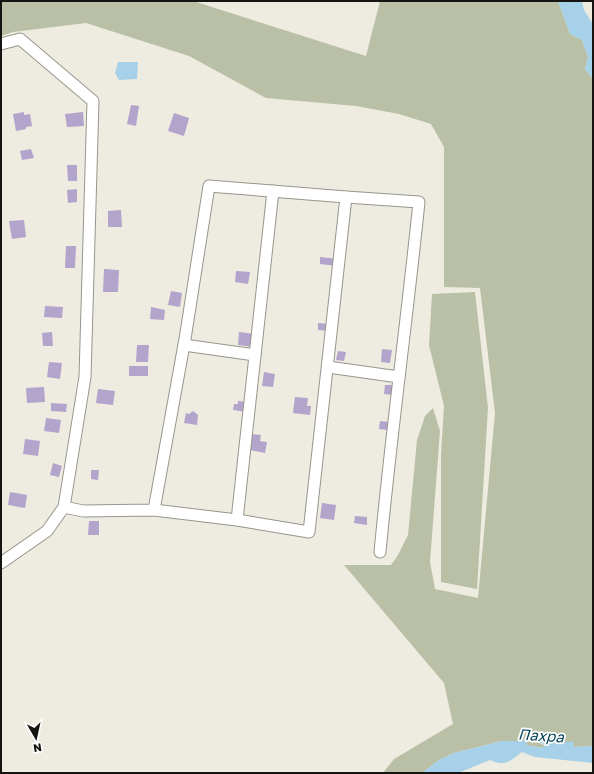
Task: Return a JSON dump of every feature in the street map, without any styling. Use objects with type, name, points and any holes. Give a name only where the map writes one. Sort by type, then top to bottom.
[{"type":"street","points":[[1,44],[20,39],[93,101],[85,378],[64,507],[47,531],[1,563]]},
{"type":"street","points":[[154,510],[184,345],[209,186],[419,202],[411,282],[387,472],[380,552]]},
{"type":"street","points":[[238,520],[273,191]]},
{"type":"street","points":[[64,507],[83,510],[154,510],[238,520],[309,532],[346,197]]},
{"type":"street","points":[[184,345],[255,356]]},
{"type":"street","points":[[328,367],[399,377]]},
{"type":"green space","points":[[1,1],[193,1],[366,56],[380,1],[558,1],[570,34],[582,40],[588,57],[585,69],[593,79],[593,746],[573,747],[573,742],[560,742],[542,739],[535,741],[544,745],[544,748],[525,745],[528,741],[502,741],[454,753],[439,760],[422,773],[383,773],[394,759],[453,724],[444,683],[344,565],[391,565],[398,555],[408,535],[417,440],[425,416],[433,408],[440,431],[430,562],[435,589],[478,598],[495,413],[480,288],[444,287],[444,147],[431,124],[399,114],[356,106],[266,98],[189,56],[86,23],[13,32],[1,36]]},
{"type":"green space","points":[[475,292],[488,408],[477,589],[441,582],[441,455],[444,406],[429,345],[432,294]]},
{"type":"water","points":[[558,1],[582,1],[584,10],[593,24],[593,79],[585,69],[588,57],[582,40],[570,34]]},
{"type":"water","points":[[118,62],[138,62],[137,79],[119,80],[115,73]]},
{"type":"water","points":[[542,739],[560,742],[574,742],[573,747],[593,746],[593,763],[535,757],[522,752],[504,763],[490,760],[458,773],[422,773],[439,760],[454,753],[502,741],[528,741],[526,745],[543,748],[544,744],[534,741]]},
{"type":"building","points":[[131,105],[139,106],[136,126],[127,124]]},
{"type":"building","points":[[24,112],[24,115],[30,114],[32,126],[16,131],[13,114]]},
{"type":"building","points":[[83,112],[84,126],[67,127],[65,114]]},
{"type":"building","points":[[174,113],[189,118],[184,136],[168,131]]},
{"type":"building","points":[[31,149],[34,158],[22,160],[20,151]]},
{"type":"building","points":[[67,165],[77,165],[77,181],[68,181]]},
{"type":"building","points":[[77,189],[77,202],[68,203],[67,190]]},
{"type":"building","points":[[121,210],[122,227],[108,227],[108,211]]},
{"type":"building","points":[[24,220],[26,237],[12,239],[9,221]]},
{"type":"building","points":[[66,246],[76,246],[75,268],[65,268]]},
{"type":"building","points":[[320,257],[338,259],[337,266],[320,264]]},
{"type":"building","points":[[104,269],[119,270],[118,292],[103,292]]},
{"type":"building","points":[[236,271],[250,272],[248,284],[235,282]]},
{"type":"building","points":[[171,291],[182,293],[180,307],[168,305]]},
{"type":"building","points":[[45,306],[63,307],[62,318],[44,317]]},
{"type":"building","points":[[151,307],[165,310],[164,320],[150,319]]},
{"type":"building","points":[[318,323],[329,324],[328,331],[318,330]]},
{"type":"building","points":[[52,332],[53,346],[43,346],[42,333]]},
{"type":"building","points":[[239,332],[255,334],[253,347],[238,345]]},
{"type":"building","points":[[137,345],[149,345],[148,362],[136,362]]},
{"type":"building","points":[[382,349],[392,350],[390,363],[381,362]]},
{"type":"building","points":[[338,351],[346,352],[344,361],[336,360]]},
{"type":"building","points":[[49,362],[62,363],[60,379],[47,377]]},
{"type":"building","points":[[129,366],[148,366],[148,376],[129,376]]},
{"type":"building","points":[[264,372],[275,374],[273,387],[262,386]]},
{"type":"building","points":[[385,385],[395,385],[394,395],[384,394]]},
{"type":"building","points":[[44,387],[45,402],[27,403],[26,388]]},
{"type":"building","points":[[98,389],[115,391],[113,405],[96,403]]},
{"type":"building","points":[[295,397],[308,398],[307,406],[311,406],[310,415],[293,413]]},
{"type":"building","points":[[238,401],[247,402],[246,412],[233,410],[234,404],[238,404]]},
{"type":"building","points":[[51,403],[67,404],[66,412],[51,411]]},
{"type":"building","points":[[193,411],[198,415],[197,425],[184,423],[186,413],[189,414]]},
{"type":"building","points":[[46,418],[61,420],[59,433],[44,431]]},
{"type":"building","points":[[380,421],[389,422],[388,430],[379,429]]},
{"type":"building","points":[[252,434],[261,435],[260,441],[267,442],[265,453],[250,450]]},
{"type":"building","points":[[25,439],[40,441],[38,456],[23,454]]},
{"type":"building","points":[[53,463],[62,466],[59,477],[50,475]]},
{"type":"building","points":[[91,470],[99,470],[98,480],[91,479]]},
{"type":"building","points":[[10,492],[27,495],[25,508],[8,505]]},
{"type":"building","points":[[322,503],[336,505],[334,520],[320,518]]},
{"type":"building","points":[[355,516],[367,517],[367,525],[354,523]]},
{"type":"building","points":[[89,521],[99,521],[99,535],[88,535]]},
{"type":"water label","name":"Пахра","points":[[541,735]]}]
